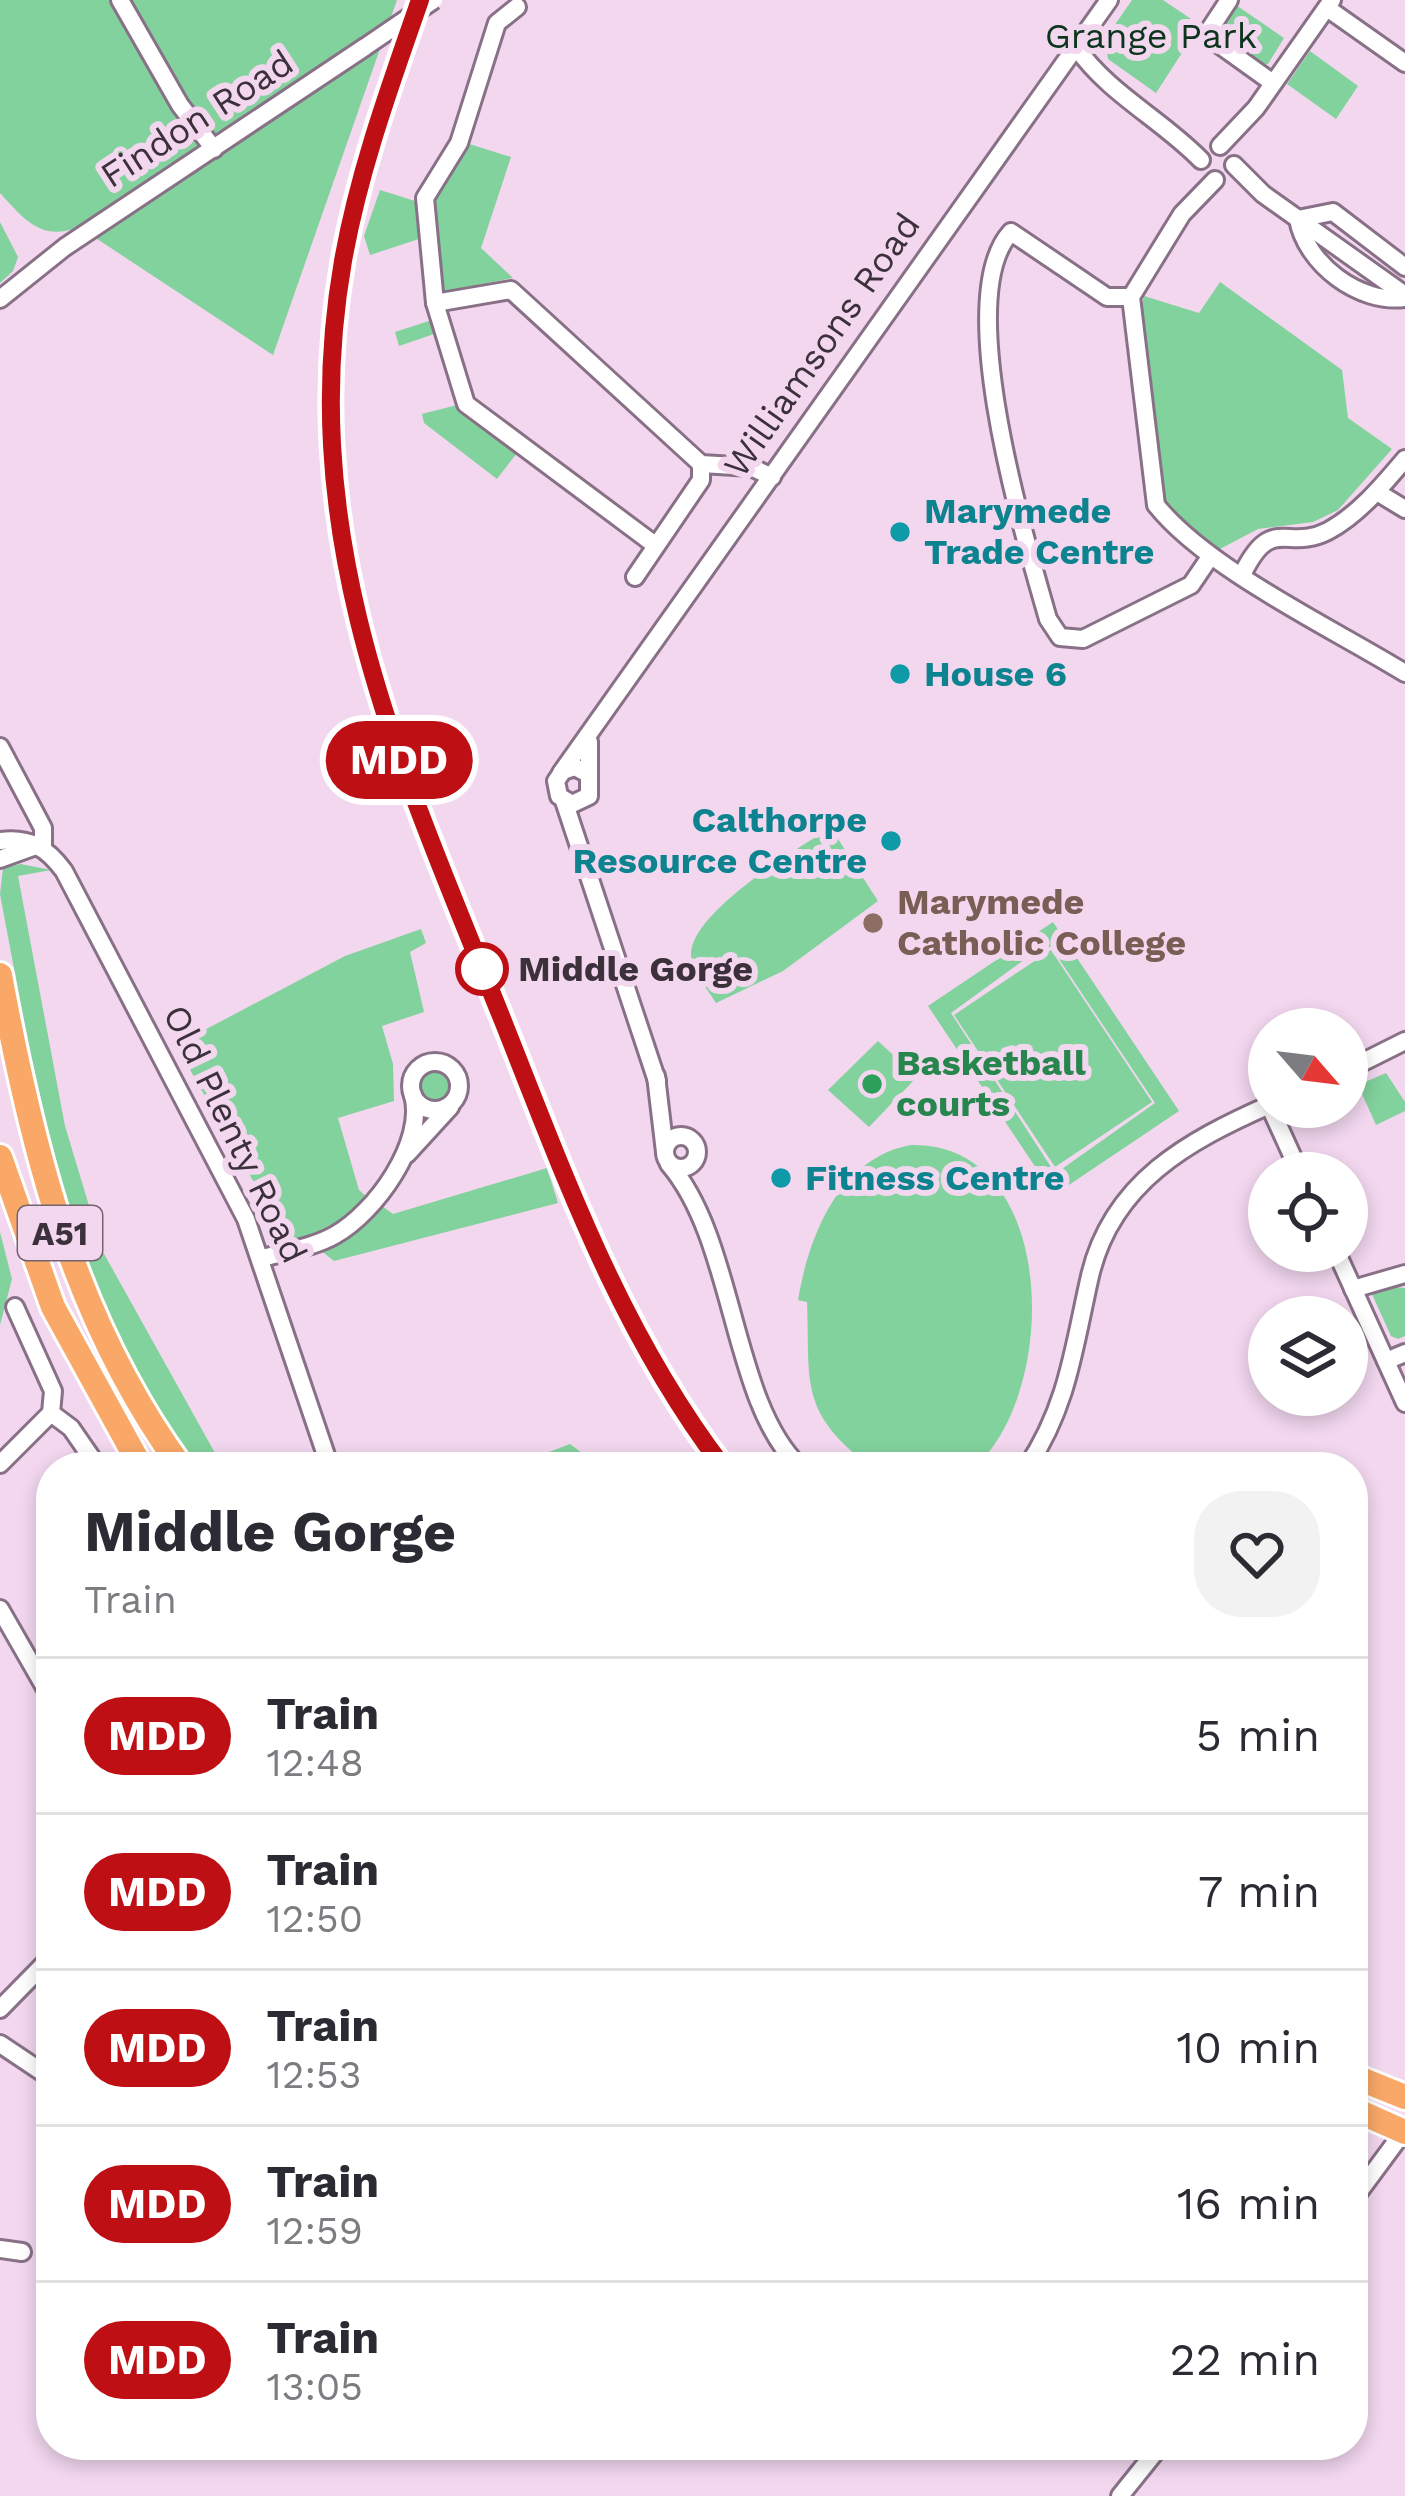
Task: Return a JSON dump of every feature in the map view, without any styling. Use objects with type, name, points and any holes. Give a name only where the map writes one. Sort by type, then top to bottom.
[{"type":"highway","name":"A51","points":[[0,975],[27,1113],[62,1238],[128,1383],[172,1452]]},
{"type":"highway","points":[[0,1058],[9,1024]]},
{"type":"highway","name":"A51","points":[[0,1157],[53,1307],[94,1390],[132,1452]]},
{"type":"highway","points":[[1368,2082],[1405,2097]]},
{"type":"highway","points":[[1368,2115],[1405,2129]]},
{"type":"street","points":[[120,0],[208,152]]},
{"type":"street","name":"Findon Road","points":[[0,299],[65,247],[434,0]]},
{"type":"street","name":"Williamsons Road","points":[[561,772],[951,216],[1109,0]]},
{"type":"street","points":[[1229,0],[1206,35],[1273,83]]},
{"type":"street","points":[[1405,62],[1329,4],[1131,297],[1156,505],[1178,532],[1210,557],[1405,673]]},
{"type":"street","points":[[517,8],[497,23],[458,143],[425,198],[435,303],[466,404],[656,545]]},
{"type":"street","points":[[1076,47],[1097,78],[1405,296]]},
{"type":"street","points":[[1059,72],[1097,78]]},
{"type":"street","points":[[1298,219],[1316,211],[1333,212],[1405,267]]},
{"type":"street","points":[[1131,297],[1107,297],[1011,232],[994,249],[989,324],[1004,466],[1048,619],[1060,638],[1083,639],[1192,585],[1210,557]]},
{"type":"street","points":[[435,303],[511,290],[701,464],[751,467],[772,477]]},
{"type":"street","points":[[1243,574],[1254,551],[1271,536],[1325,533],[1377,492],[1405,459]]},
{"type":"street","name":"Williamsons Road","points":[[635,577],[700,480],[701,464]]},
{"type":"street","points":[[1377,492],[1405,509]]},
{"type":"street","name":"Williamsons Road","points":[[588,774],[585,756],[594,730]]},
{"type":"street","name":"Old Plenty Road","points":[[0,747],[44,828],[40,847],[69,878],[263,1258],[325,1452]]},
{"type":"street","points":[[578,848],[592,788],[588,774],[575,767],[561,772],[556,788],[655,1077],[667,1158],[697,1204],[771,1429],[789,1452]]},
{"type":"street","points":[[564,801],[587,798]]},
{"type":"street","points":[[4,836],[40,847]]},
{"type":"street","points":[[0,859],[40,847]]},
{"type":"street","points":[[616,960],[646,1021],[655,1077]]},
{"type":"street","points":[[1368,1062],[1401,1050]]},
{"type":"street","points":[[263,1258],[346,1228],[453,1103],[458,1077],[439,1062],[416,1071],[415,1121],[401,1159]]},
{"type":"street","points":[[412,1095],[434,1111],[453,1103]]},
{"type":"street","points":[[661,1100],[696,1157],[697,1204]]},
{"type":"street","points":[[1034,1452],[1072,1374],[1090,1276],[1115,1216],[1139,1183],[1172,1154],[1248,1116]]},
{"type":"street","points":[[667,1158],[673,1138],[688,1138]]},
{"type":"street","points":[[667,1158],[684,1168],[696,1157]]},
{"type":"street","points":[[1345,1272],[1405,1403]]},
{"type":"street","points":[[1353,1289],[1405,1274]]},
{"type":"street","points":[[0,1465],[51,1413],[53,1391],[14,1306]]},
{"type":"street","points":[[1386,1361],[1405,1352]]},
{"type":"street","points":[[51,1413],[71,1428],[88,1452]]},
{"type":"street","points":[[0,1609],[36,1672]]},
{"type":"street","points":[[1,2007],[36,1972]]},
{"type":"street","points":[[0,2048],[36,2068]]},
{"type":"street","points":[[1368,2180],[1405,2129]]},
{"type":"street","points":[[0,2249],[22,2252]]},
{"type":"street","points":[[1120,2496],[1149,2460]]},
{"type":"green space","points":[[0,0],[397,0],[273,355],[79,227],[44,230],[0,193]]},
{"type":"green space","name":"Grange Park","points":[[1132,0],[1163,0],[1200,25],[1156,93],[1108,59],[1105,39]]},
{"type":"green space","points":[[1233,3],[1284,38],[1268,64],[1259,66],[1217,35],[1215,28]]},
{"type":"green space","points":[[1310,51],[1358,86],[1336,119],[1287,84]]},
{"type":"green space","points":[[466,143],[511,157],[481,248],[513,278],[440,293],[433,199]]},
{"type":"green space","points":[[380,190],[418,202],[422,238],[370,255],[364,236]]},
{"type":"green space","points":[[0,222],[18,257],[13,271],[0,283]]},
{"type":"green space","points":[[1220,282],[1342,370],[1348,418],[1392,449],[1338,510],[1313,522],[1258,529],[1218,550],[1167,509],[1163,499],[1146,390],[1141,309],[1144,296],[1199,313]]},
{"type":"green space","points":[[432,320],[434,334],[399,346],[395,332]]},
{"type":"green space","points":[[457,405],[517,453],[497,479],[424,423],[422,414]]},
{"type":"green space","points":[[831,828],[878,901],[783,971],[716,1003],[691,958],[697,935],[750,882]]},
{"type":"green space","points":[[21,864],[51,870],[18,876],[65,1126],[103,1252],[214,1452],[189,1452],[155,1402],[119,1335],[90,1265],[66,1193],[29,1045],[0,894],[3,868]]},
{"type":"green space","points":[[1053,922],[1179,1111],[1054,1195],[928,1006]],"holes":[[[1051,947],[1155,1103],[1059,1171],[1051,1167],[951,1013],[1039,949]]]},
{"type":"green space","points":[[421,929],[426,943],[410,952],[424,1012],[382,1026],[393,1064],[394,1101],[338,1118],[359,1190],[366,1196],[330,1231],[289,1244],[176,1045],[345,956]]},
{"type":"green space","points":[[1051,950],[1152,1102],[1055,1167],[954,1015]]},
{"type":"green space","name":"Basketball courts","points":[[878,1041],[917,1077],[869,1127],[828,1090]]},
{"type":"green space","points":[[435,1070],[446,1075],[451,1086],[446,1097],[435,1102],[424,1097],[419,1086],[424,1075]]},
{"type":"green space","points":[[1386,1073],[1405,1102],[1405,1111],[1376,1125],[1368,1107],[1368,1081]]},
{"type":"green space","points":[[911,1145],[959,1154],[994,1183],[1018,1224],[1030,1275],[1031,1329],[1022,1383],[1003,1430],[986,1452],[853,1452],[831,1430],[813,1395],[807,1302],[798,1300],[810,1251],[832,1203],[847,1183],[886,1153]]},
{"type":"green space","points":[[547,1168],[558,1203],[334,1261],[319,1249],[379,1204],[393,1214]]},
{"type":"green space","points":[[0,1232],[12,1279],[0,1325]]},
{"type":"green space","points":[[1384,1286],[1405,1288],[1405,1336],[1398,1339],[1391,1336],[1371,1292]]},
{"type":"green space","points":[[570,1444],[581,1452],[549,1452]]},
{"type":"railway","points":[[420,0],[358,188],[335,327],[332,432],[342,533],[361,630],[424,822],[573,1195],[654,1362],[713,1452]]},
{"type":"train","name":"MDD","points":[[420,0],[364,164],[335,316],[332,473],[347,587],[392,742],[591,1242],[646,1354],[712,1452]]},
{"type":"place","name":"Marymede Trade Centre","points":[[900,532]]},
{"type":"place","name":"House 6","points":[[900,674]]},
{"type":"place","name":"Calthorpe Resource Centre","points":[[891,841]]},
{"type":"place","name":"Marymede Catholic College","points":[[873,923]]},
{"type":"place","name":"Middle Gorge","points":[[482,969]]},
{"type":"place","name":"Basketball courts","points":[[872,1084]]},
{"type":"place","name":"Fitness Centre","points":[[781,1178]]}]
